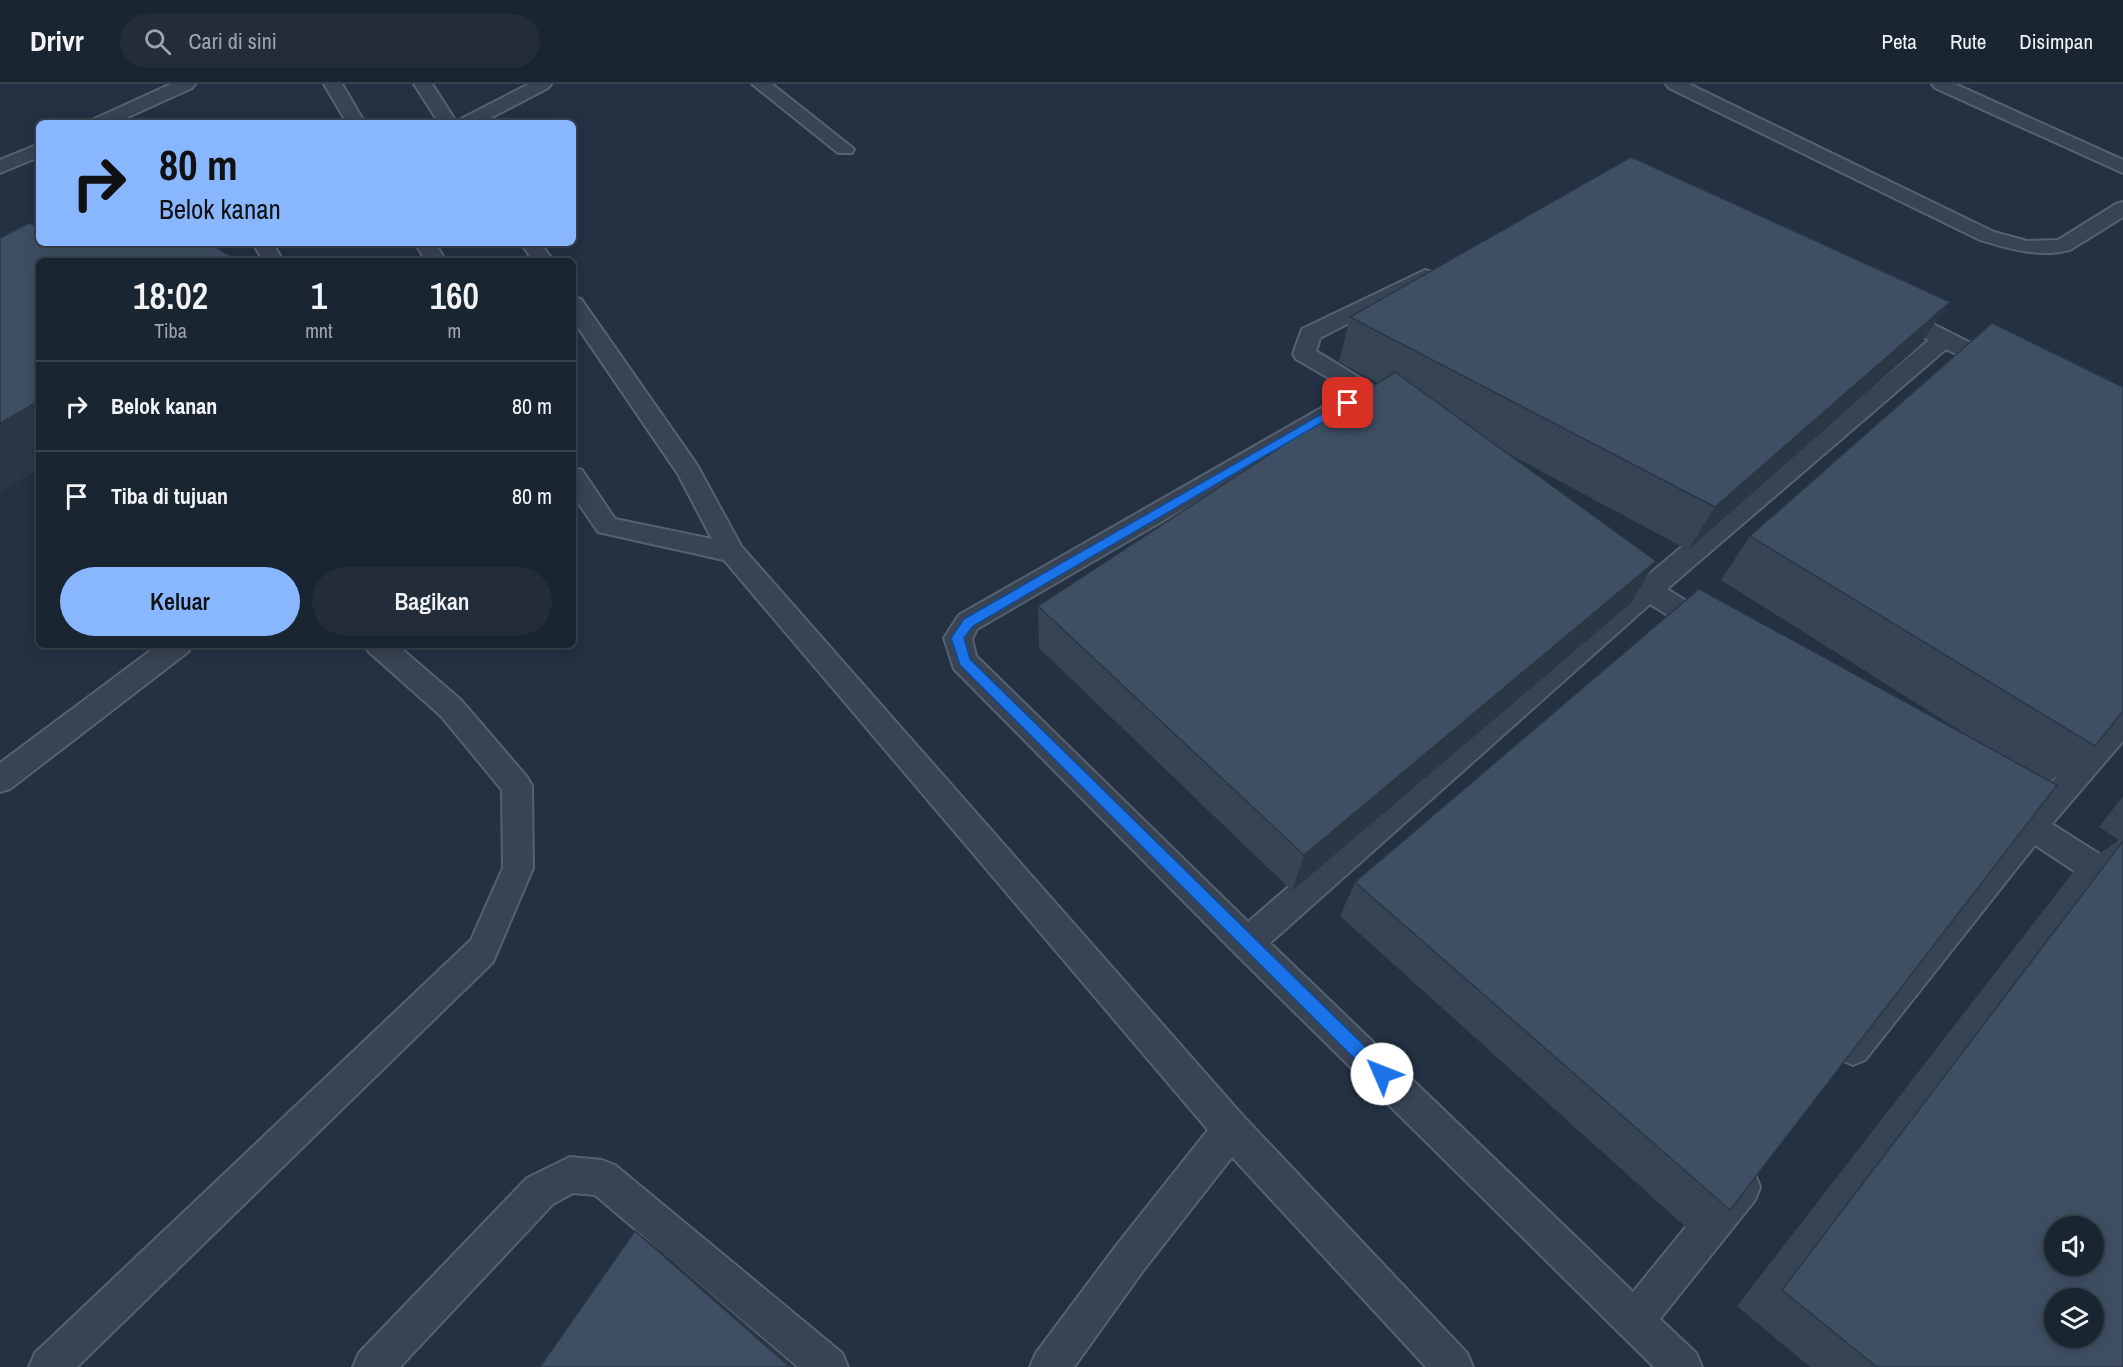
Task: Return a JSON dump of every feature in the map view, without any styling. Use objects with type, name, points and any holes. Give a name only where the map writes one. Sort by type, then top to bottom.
[{"type":"lane","points":[[107,120],[186,84]]},
{"type":"lane","points":[[333,84],[354,120]]},
{"type":"lane","points":[[423,84],[446,120]]},
{"type":"lane","points":[[473,120],[542,84]]},
{"type":"lane","points":[[761,84],[845,149]]},
{"type":"lane","points":[[1675,84],[1987,236],[2026,247],[2063,246],[2123,208]]},
{"type":"lane","points":[[1941,84],[2123,167]]},
{"type":"lane","points":[[0,167],[36,151]]},
{"type":"lane","points":[[1407,418],[1368,391],[1304,354],[1310,334],[1443,266]]},
{"type":"lane","points":[[1882,307],[2018,375]]},
{"type":"lane","points":[[576,308],[688,471],[732,552],[1231,1130],[1453,1367]]},
{"type":"lane","points":[[1247,943],[1648,590],[1944,339]]},
{"type":"lane","points":[[1368,391],[968,622],[958,638],[964,661],[1247,943],[1682,1367]]},
{"type":"lane","points":[[576,480],[607,526],[732,552]]},
{"type":"lane","points":[[1590,549],[1648,590],[1729,640]]},
{"type":"lane","points":[[0,780],[174,648]]},
{"type":"lane","points":[[49,1367],[482,951],[518,868],[517,786],[451,708],[382,648]]},
{"type":"lane","points":[[1837,1068],[2032,826],[2123,721]]},
{"type":"lane","points":[[1972,788],[2123,886]]},
{"type":"lane","points":[[1050,1367],[1130,1258],[1231,1130]]},
{"type":"lane","points":[[1635,1320],[1762,1161]]},
{"type":"lane","points":[[373,1367],[540,1191],[570,1175],[602,1178],[828,1367]]},
{"type":"building","points":[[1631,157],[1950,302],[1715,507],[1350,317]]},
{"type":"building","points":[[29,223],[36,226],[36,246],[214,246],[234,258],[36,258],[36,403],[0,423],[0,238]]},
{"type":"building","points":[[1992,323],[2123,387],[2123,711],[2095,746],[1750,536]]},
{"type":"building","points":[[1395,372],[1656,561],[1304,855],[1038,606]]},
{"type":"building","points":[[1699,589],[2057,785],[1730,1210],[1355,882]]},
{"type":"building","points":[[2123,841],[2123,1367],[1877,1367],[1782,1290]]},
{"type":"building","points":[[635,1231],[790,1367],[540,1367]]},
{"type":"route","points":[[1348,403],[968,622],[958,638],[964,661],[1382,1074]]}]
